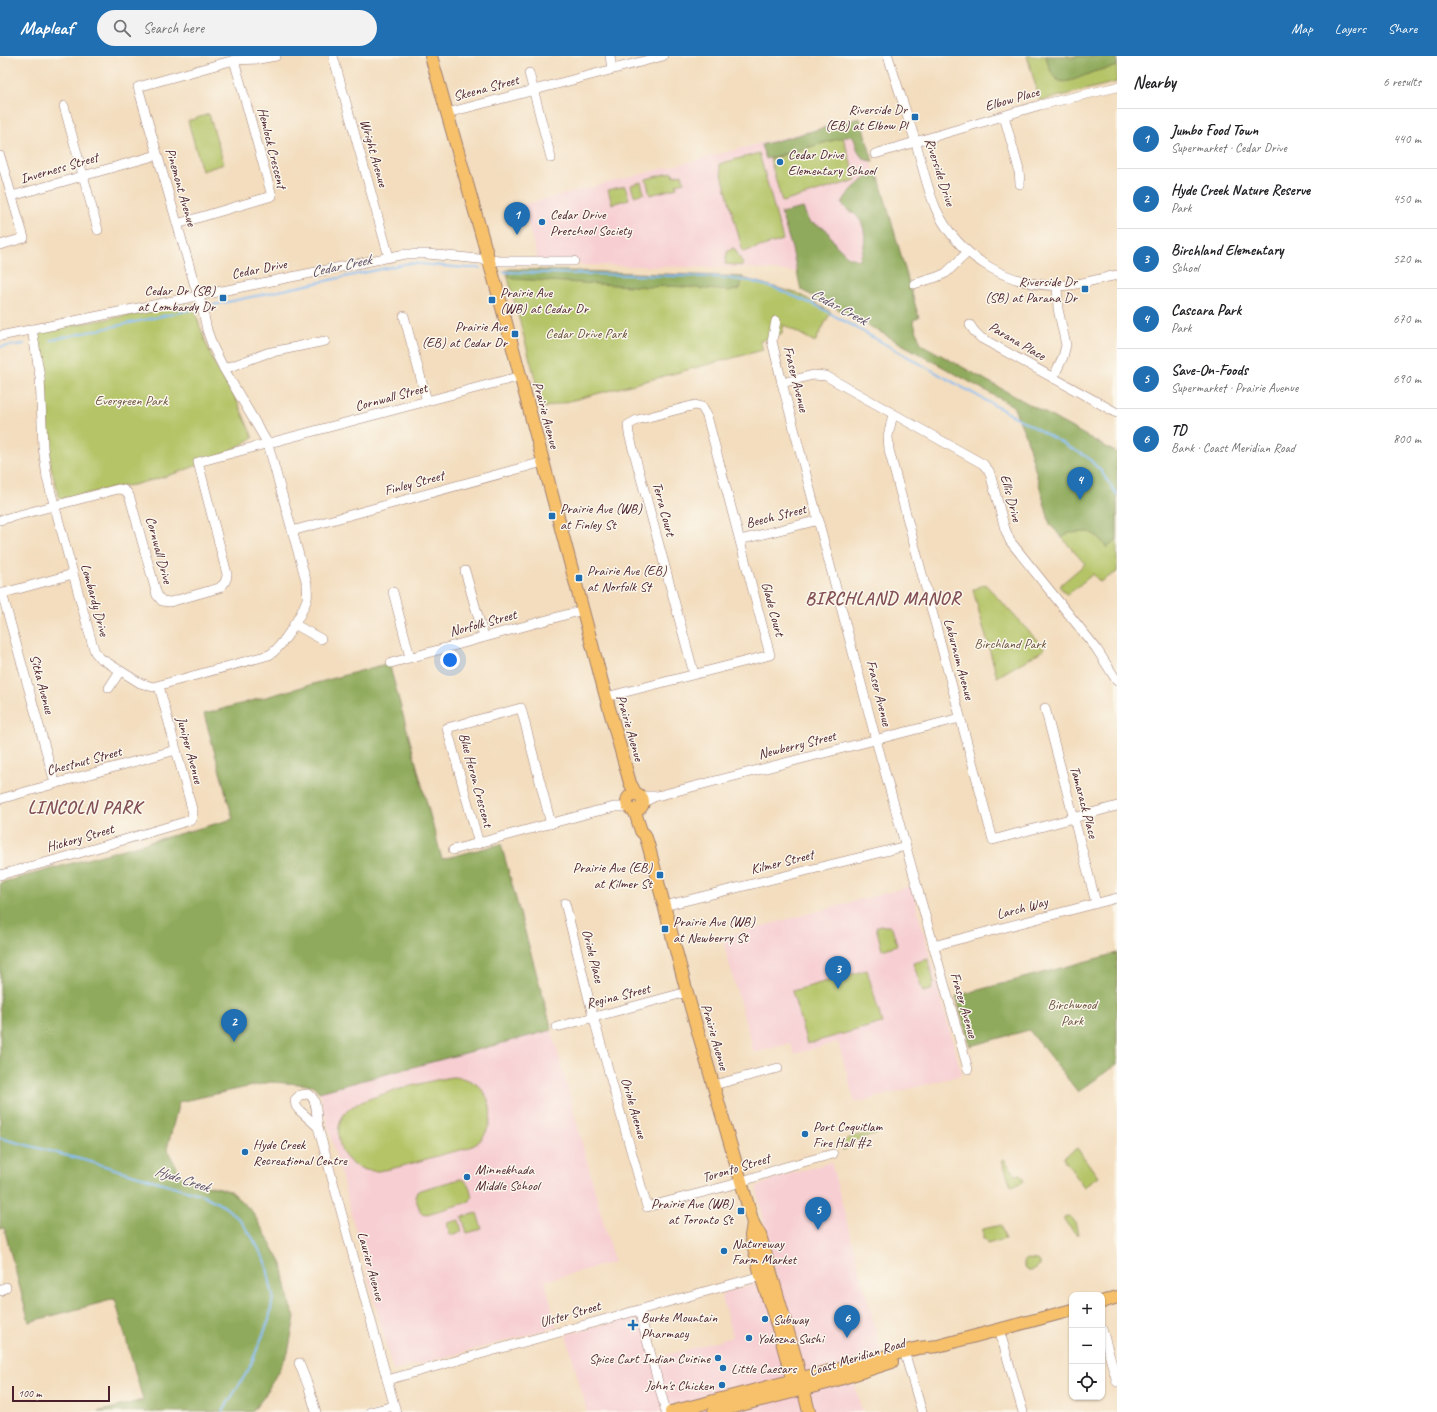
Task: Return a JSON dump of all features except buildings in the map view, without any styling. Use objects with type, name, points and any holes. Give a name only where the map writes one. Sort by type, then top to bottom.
[{"type":"main road","name":"Prairie Avenue","points":[[431,56],[521,376],[582,610],[630,783],[641,831],[645,835],[687,992],[753,1223],[760,1235],[795,1356],[800,1412]]},
{"type":"main road","name":"Prairie Avenue","points":[[753,1223],[750,1236],[761,1276],[797,1385],[809,1412]]},
{"type":"main road","points":[[1105,1301],[1117,1297]]},
{"type":"main road","name":"Coast Meridian Road","points":[[671,1412],[797,1385],[838,1380],[905,1355],[918,1348],[938,1346],[1069,1311]]},
{"type":"main road","name":"Coast Meridian Road","points":[[714,1412],[797,1385],[820,1373],[905,1355]]},
{"type":"main road","points":[[795,1356],[805,1365],[820,1373]]},
{"type":"street","points":[[234,60],[259,59],[276,56]]},
{"type":"street","name":"Wright Avenue","points":[[333,56],[389,257]]},
{"type":"street","points":[[610,56],[612,69]]},
{"type":"street","name":"Skeena Street","points":[[447,112],[663,56]]},
{"type":"street","name":"Riverside Drive","points":[[888,56],[930,193],[938,213],[951,233],[968,252],[987,266],[1011,277],[1035,284],[1078,284],[1117,275]]},
{"type":"street","name":"Pinemont Avenue","points":[[199,295],[138,87],[234,60]]},
{"type":"street","name":"Hemlock Crescent","points":[[178,224],[272,196],[234,60]]},
{"type":"street","name":"Skeena Street","points":[[529,73],[533,90]]},
{"type":"street","name":"Elbow Place","points":[[875,154],[1040,105],[1117,86]]},
{"type":"street","points":[[533,90],[552,158]]},
{"type":"street","points":[[64,106],[98,230]]},
{"type":"street","points":[[1004,116],[1019,170],[1020,184]]},
{"type":"street","name":"Inverness Street","points":[[0,245],[24,238],[12,196],[157,155]]},
{"type":"street","points":[[0,156],[12,196]]},
{"type":"street","points":[[914,284],[946,273],[968,252]]},
{"type":"street","name":"Cedar Drive","points":[[0,336],[405,254],[427,254],[489,261],[574,261]]},
{"type":"street","points":[[1053,378],[1063,357],[1066,345],[1058,309],[1057,285]]},
{"type":"street","name":"Lombardy Drive","points":[[32,329],[41,386],[44,461],[54,506],[94,649],[100,658],[144,685],[151,687],[159,686],[269,655],[279,648],[294,624],[307,599],[308,592],[268,444],[224,369],[207,330],[199,295]]},
{"type":"street","points":[[404,316],[427,401]]},
{"type":"street","name":"Fraser Avenue","points":[[776,322],[772,341],[782,383],[876,740],[968,1069]]},
{"type":"street","name":"Parana Place","points":[[970,325],[981,338],[1117,413]]},
{"type":"street","points":[[224,369],[267,353],[325,341]]},
{"type":"street","name":"Ellis Drive","points":[[782,383],[813,375],[822,375],[830,378],[978,460],[986,467],[991,476],[1005,530],[1010,540],[1096,648],[1117,681]]},
{"type":"street","name":"Cornwall Street","points":[[268,444],[521,376]]},
{"type":"street","name":"Terra Court","points":[[694,674],[629,434],[628,425],[637,420],[695,405],[702,407]]},
{"type":"street","name":"Glade Court","points":[[606,698],[694,674],[770,656],[707,416],[702,407]]},
{"type":"street","name":"Laburnum Avenue","points":[[893,414],[888,436],[889,450],[993,840],[1074,817]]},
{"type":"street","name":"Cornwall Drive","points":[[0,520],[118,490],[125,490],[129,494],[157,595],[164,602],[170,602],[219,588],[225,582],[227,574],[198,462],[268,444]]},
{"type":"street","name":"Finley Street","points":[[292,531],[543,462]]},
{"type":"street","name":"Beech Street","points":[[740,540],[819,520]]},
{"type":"street","points":[[465,571],[484,637]]},
{"type":"street","points":[[1,594],[73,574]]},
{"type":"street","points":[[393,592],[410,657]]},
{"type":"street","name":"Sitka Avenue","points":[[1,594],[55,783]]},
{"type":"street","name":"Norfolk Street","points":[[391,663],[582,610]]},
{"type":"street","points":[[294,624],[321,639]]},
{"type":"street","points":[[109,688],[120,671]]},
{"type":"street","name":"Juniper Avenue","points":[[159,686],[193,812],[191,820]]},
{"type":"street","name":"Blue Heron Crescent","points":[[479,844],[447,728],[521,708],[551,824]]},
{"type":"street","name":"Tamarack Place","points":[[1045,708],[1096,903]]},
{"type":"street","name":"Newberry Street","points":[[453,850],[960,718]]},
{"type":"street","name":"Chestnut Street","points":[[0,799],[176,750]]},
{"type":"street","points":[[1074,817],[1117,806]]},
{"type":"street","name":"Hickory Street","points":[[0,875],[191,820]]},
{"type":"street","name":"Kilmer Street","points":[[664,906],[906,846]]},
{"type":"street","name":"Larch Way","points":[[933,946],[1117,898]]},
{"type":"street","name":"Oriole Place","points":[[565,903],[594,1016]]},
{"type":"street","name":"Regina Street","points":[[557,1027],[687,992]]},
{"type":"street","name":"Oriole Avenue","points":[[594,1016],[647,1207]]},
{"type":"street","points":[[714,1085],[778,1068]]},
{"type":"street","name":"Laurier Avenue","points":[[318,1127],[395,1409]]},
{"type":"street","name":"Toronto Street","points":[[647,1207],[742,1182],[785,1167],[833,1154]]},
{"type":"street","name":"Ulster Street","points":[[387,1380],[761,1276]]},
{"type":"street","points":[[639,1310],[666,1412]]},
{"type":"street","points":[[999,1329],[1023,1412]]},
{"type":"street","points":[[1105,1339],[1117,1382]]},
{"type":"street","points":[[905,1355],[922,1412]]},
{"type":"street","points":[[299,1363],[309,1388],[316,1412]]},
{"type":"street","points":[[370,1412],[395,1409]]},
{"type":"shaded area","name":"Cedar Drive Elementary School","points":[[858,118],[896,247],[808,273],[747,268],[539,264],[522,205]]},
{"type":"shaded area","points":[[911,886],[962,1075],[855,1103],[838,1042],[794,1054],[791,1043],[754,1053],[722,937]]},
{"type":"shaded area","name":"Minnekhada Middle School","points":[[552,1030],[614,1262],[545,1281],[557,1327],[393,1371],[319,1092]]},
{"type":"shaded area","points":[[831,1162],[882,1353],[849,1362],[862,1412],[587,1412],[566,1334],[641,1315],[653,1359],[732,1337],[721,1293],[777,1278],[756,1187],[780,1177]]},
{"type":"green space","points":[[1027,56],[1117,56],[1117,82],[1040,101]]},
{"type":"green space","points":[[1046,56],[1068,56],[1071,59],[1076,56],[1117,56],[1117,66],[1062,82],[1057,80],[1053,75]]},
{"type":"green space","points":[[209,114],[224,164],[202,171],[188,121]]},
{"type":"green space","points":[[860,118],[873,161],[864,159],[861,156],[853,137],[849,136],[766,159],[761,145]]},
{"type":"green space","points":[[843,137],[856,180],[782,202],[770,159]]},
{"type":"green space","points":[[759,153],[783,240],[743,252],[719,164]]},
{"type":"green space","points":[[877,171],[919,318],[913,320],[921,344],[1117,453],[1117,539],[1107,548],[1097,536],[1089,532],[1069,533],[1062,538],[1050,524],[1026,436],[1013,406],[844,312],[801,290],[792,249],[781,213],[803,208],[809,222],[826,229],[835,244],[848,257],[859,260],[865,237],[863,225],[856,215],[842,203],[853,189]]},
{"type":"green space","points":[[673,172],[674,176],[682,174],[684,182],[676,184],[677,188],[650,195],[646,179]]},
{"type":"green space","points":[[641,182],[644,193],[634,196],[631,185]]},
{"type":"green space","points":[[625,186],[629,199],[612,204],[608,190]]},
{"type":"green space","points":[[733,248],[744,266],[725,264],[727,252]]},
{"type":"green space","points":[[509,269],[743,277],[740,289],[731,291],[672,286],[649,287],[514,279],[509,277]]},
{"type":"green space","name":"Cedar Drive Park","points":[[506,270],[746,279],[799,294],[831,312],[815,342],[784,325],[781,335],[760,341],[763,350],[543,408]]},
{"type":"green space","name":"Evergreen Park","points":[[192,304],[216,367],[237,401],[253,438],[217,457],[166,476],[134,485],[61,499],[59,497],[51,467],[46,386],[38,337],[40,333],[46,330]]},
{"type":"green space","points":[[1027,437],[1117,471],[1117,572],[1100,582],[1093,574],[1067,595],[1059,586],[1085,564],[1050,524]]},
{"type":"green space","name":"Birchland Park","points":[[985,584],[1045,649],[997,677],[973,590]]},
{"type":"green space","points":[[389,663],[442,859],[501,844],[552,1030],[319,1092],[313,1085],[271,1082],[179,1102],[167,1149],[182,1178],[230,1191],[252,1211],[282,1264],[290,1306],[295,1317],[288,1353],[264,1397],[252,1412],[97,1412],[143,1400],[115,1299],[29,1322],[4,1228],[0,1229],[0,883],[233,819],[204,714]]},
{"type":"green space","points":[[881,925],[892,927],[897,945],[882,950],[876,927]]},
{"type":"green space","name":"Birchwood Park","points":[[1117,953],[1117,1064],[1078,1092],[1029,1030],[970,1046],[956,996]]},
{"type":"green space","points":[[928,959],[934,983],[931,990],[923,992],[913,963]]},
{"type":"green space","points":[[867,970],[882,1023],[807,1044],[792,991]]},
{"type":"green space","points":[[452,1077],[466,1079],[475,1083],[479,1086],[488,1100],[491,1114],[490,1121],[485,1134],[476,1144],[465,1149],[403,1166],[378,1171],[359,1168],[344,1155],[341,1149],[338,1131],[341,1120],[348,1110],[355,1105],[381,1095],[414,1085]]},
{"type":"green space","points":[[872,1132],[876,1133],[876,1135],[852,1141],[846,1149],[843,1150],[841,1148],[842,1144],[849,1138]]},
{"type":"green space","points":[[1077,1148],[1098,1177],[1084,1187],[1063,1158]]},
{"type":"green space","points":[[1004,1159],[1016,1175],[1022,1175],[1024,1181],[1022,1183],[1011,1186],[1002,1160]]},
{"type":"green space","points":[[460,1179],[465,1181],[470,1188],[472,1197],[469,1202],[427,1214],[421,1213],[415,1197],[417,1192]]},
{"type":"green space","points":[[477,1213],[482,1229],[467,1233],[462,1217]]},
{"type":"green space","points":[[1067,1216],[1072,1218],[1076,1225],[1077,1235],[1064,1221],[1064,1217]]},
{"type":"green space","points":[[459,1220],[462,1232],[450,1235],[447,1223]]},
{"type":"green space","points":[[1001,1225],[1005,1239],[987,1244],[986,1240],[983,1239],[983,1229]]},
{"type":"green space","points":[[1026,1259],[1038,1260],[1040,1265],[1032,1270],[1028,1270],[1024,1266]]},
{"type":"waterway","name":"Cedar Creek","points":[[209,306],[409,263],[480,268]]},
{"type":"waterway","name":"Cedar Creek","points":[[504,272],[716,277],[750,281],[777,289],[817,306],[1087,457],[1101,471],[1117,495]]},
{"type":"waterway","name":"Cedar Creek","points":[[51,340],[195,309]]},
{"type":"waterway","name":"Cedar Creek","points":[[0,347],[24,344]]},
{"type":"waterway","name":"Hyde Creek","points":[[0,1138],[91,1162],[203,1195],[225,1207],[240,1220],[252,1237],[266,1262],[273,1297],[269,1320],[249,1369],[222,1412]]},
{"type":"place","name":"Riverside Dr (EB) at Elbow Pl","points":[[915,117]]},
{"type":"place","name":"Cedar Drive Elementary School","points":[[780,162]]},
{"type":"place","name":"Cedar Drive Preschool Society","points":[[542,222]]},
{"type":"place","name":"Jumbo Food Town","points":[[517,235]]},
{"type":"place","name":"Riverside Dr (SB) at Parana Dr","points":[[1085,289]]},
{"type":"place","name":"Cedar Dr (SB) at Lombardy Dr","points":[[223,298]]},
{"type":"place","name":"Prairie Ave (WB) at Cedar Dr","points":[[492,300]]},
{"type":"place","name":"Prairie Ave (EB) at Cedar Dr","points":[[515,334]]},
{"type":"place","name":"Cascara Park","points":[[1080,500]]},
{"type":"place","name":"Prairie Ave (WB) at Finley St","points":[[552,516]]},
{"type":"place","name":"Prairie Ave (EB) at Norfolk St","points":[[579,578]]},
{"type":"place","name":"Prairie Ave (EB) at Kilmer St","points":[[660,875]]},
{"type":"place","name":"Prairie Ave (WB) at Newberry St","points":[[665,929]]},
{"type":"place","name":"Birchland Elementary","points":[[838,989]]},
{"type":"place","name":"Hyde Creek Nature Reserve","points":[[234,1042]]},
{"type":"place","name":"Port Coquitlam Fire Hall #2","points":[[805,1134]]},
{"type":"place","name":"Hyde Creek Recreational Centre","points":[[245,1152]]},
{"type":"place","name":"Minnekhada Middle School","points":[[467,1177]]},
{"type":"place","name":"Prairie Ave (WB) at Toronto St","points":[[741,1211]]},
{"type":"place","name":"Save-On-Foods","points":[[818,1230]]},
{"type":"place","name":"Natureway Farm Market","points":[[724,1251]]},
{"type":"place","name":"Subway","points":[[765,1319]]},
{"type":"place","name":"Burke Mountain Pharmacy","points":[[633,1325]]},
{"type":"place","name":"Yokozna Sushi","points":[[749,1338]]},
{"type":"place","name":"TD","points":[[847,1338]]},
{"type":"place","name":"Spice Cart Indian Cuisine","points":[[718,1358]]},
{"type":"place","name":"Little Caesars","points":[[723,1368]]},
{"type":"place","name":"John's Chicken","points":[[722,1385]]},
{"type":"district","name":"BIRCHLAND MANOR","points":[[883,598]]},
{"type":"district","name":"LINCOLN PARK","points":[[85,807]]}]
